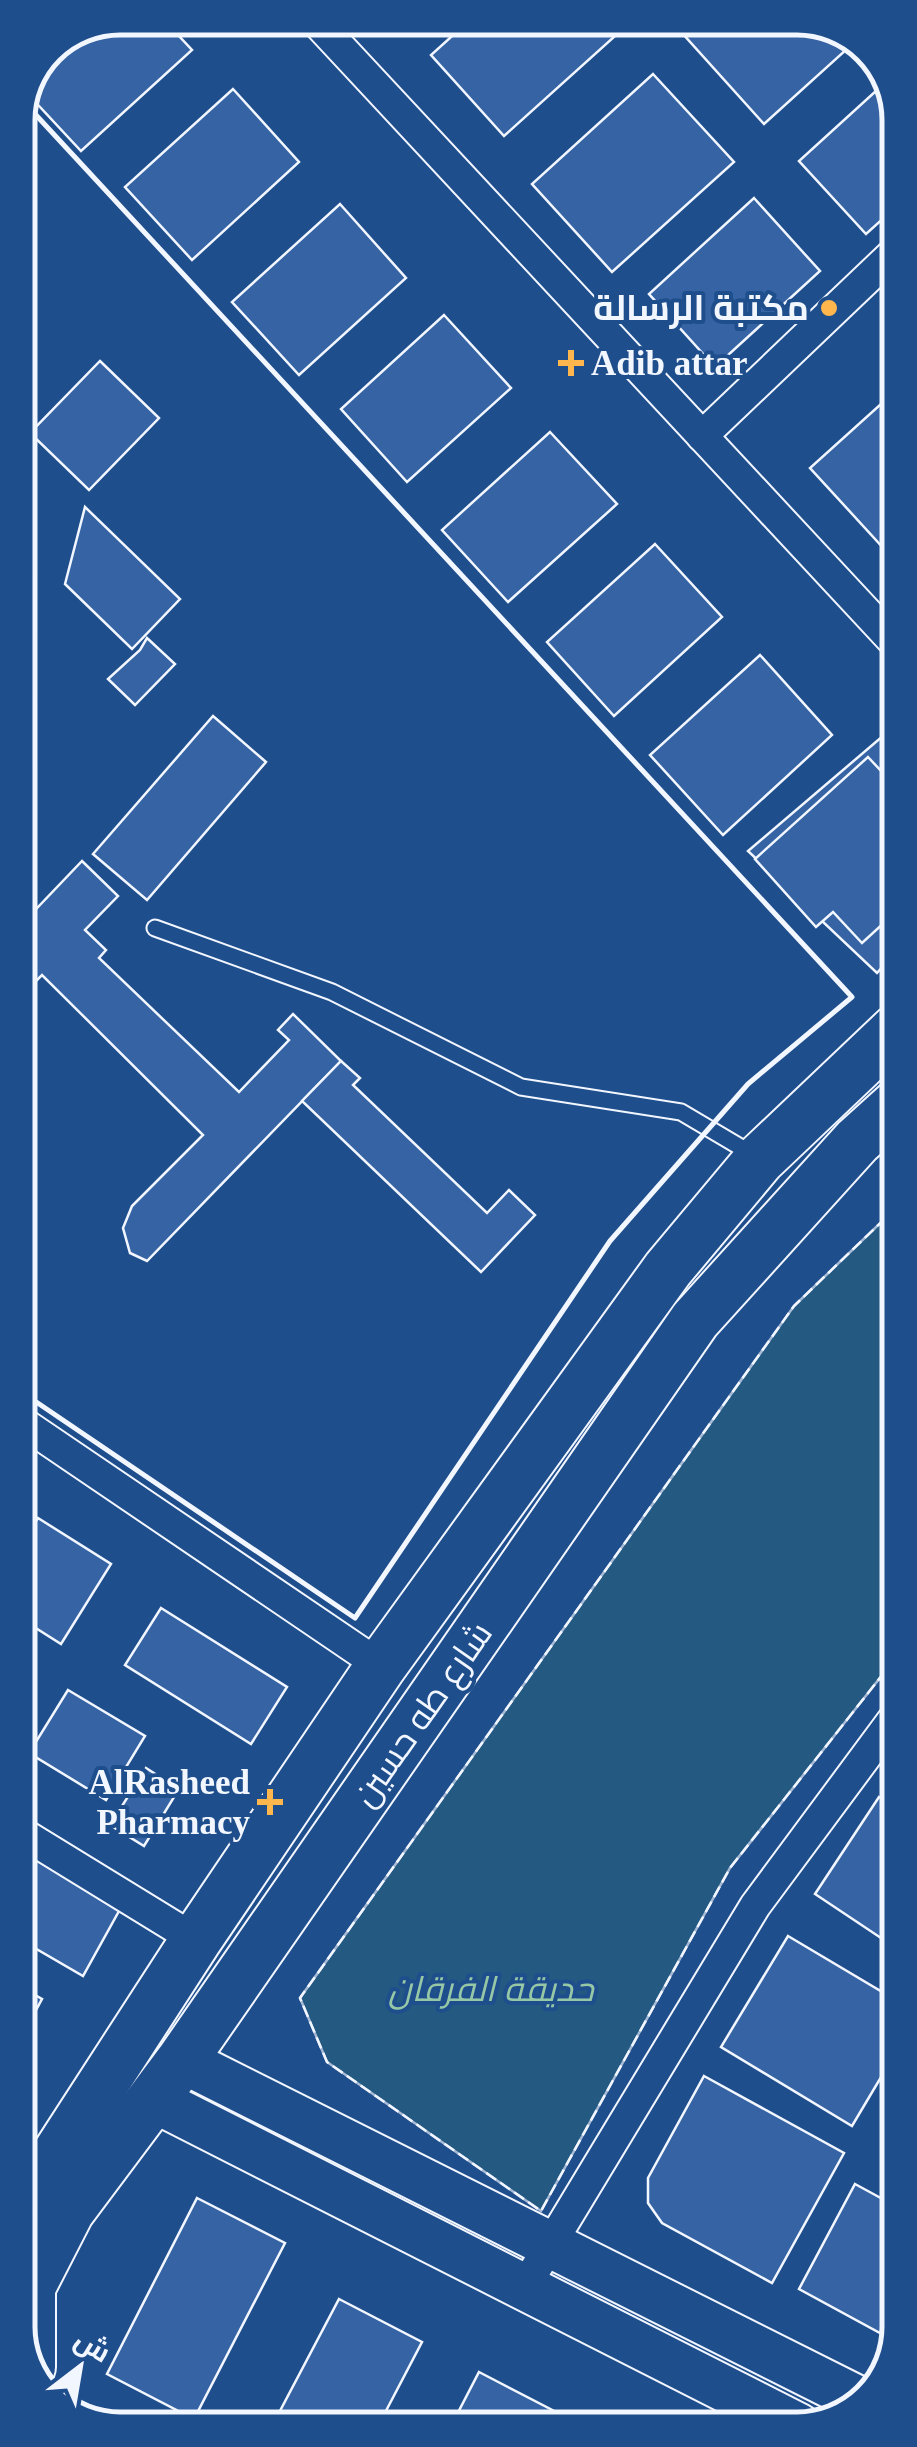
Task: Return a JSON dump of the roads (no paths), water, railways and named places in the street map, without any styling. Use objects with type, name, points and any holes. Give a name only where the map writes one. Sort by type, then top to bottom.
[{"type":"main road","name":"شارع طه حسين","points":[[35,2160],[196,1940],[380,1666],[668,1269],[760,1159],[882,1044]]},
{"type":"main road","name":"شارع طه حسين","points":[[35,2277],[69,2211],[182,2060],[695,1320],[857,1140],[882,1118]]},
{"type":"main road","points":[[182,2060],[848,2394]]},
{"type":"main road","points":[[152,2100],[770,2412]]},
{"type":"street","points":[[329,35],[882,629]]},
{"type":"street","points":[[702,436],[882,264]]},
{"type":"street","points":[[35,1432],[380,1666]]},
{"type":"street","points":[[524,2288],[756,1906],[882,1735]]},
{"type":"street","points":[[35,1841],[196,1940]]},
{"type":"lane","points":[[154,928],[332,992],[521,1086],[681,1112],[760,1159]]},
{"type":"place","name":"مكتبة الرسالة","points":[[829,308]]},
{"type":"place","name":"Adib attar","points":[[571,363]]},
{"type":"place","name":"AlRasheed Pharmacy","points":[[270,1802]]},
{"type":"park label","name":"حديقة الفرقان","points":[[491,1989]]}]
